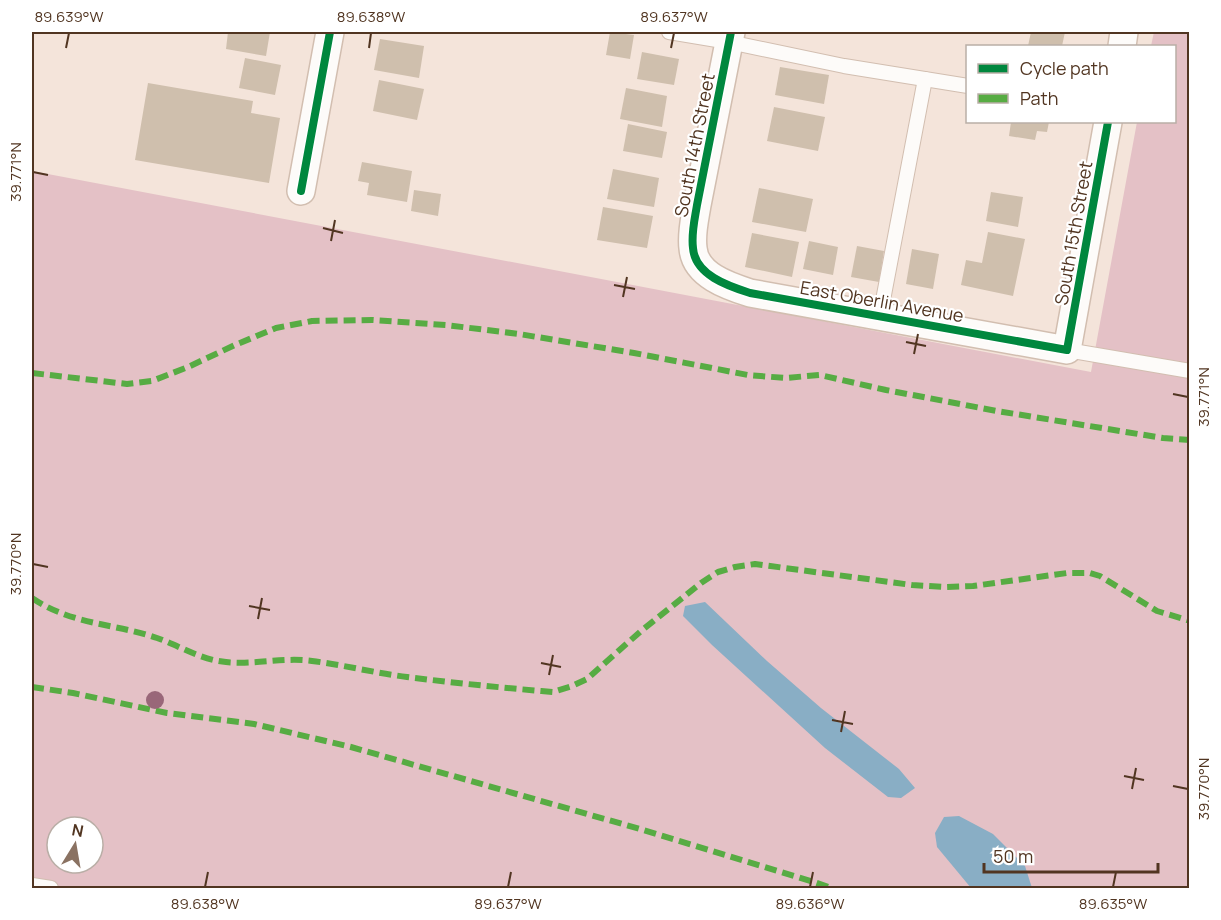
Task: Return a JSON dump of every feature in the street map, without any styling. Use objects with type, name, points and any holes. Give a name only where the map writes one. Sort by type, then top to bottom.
[{"type":"street","points":[[301,191],[330,32]]},
{"type":"street","name":"South 14th Street","points":[[698,264],[693,249],[693,233],[730,37]]},
{"type":"street","name":"South 15th Street","points":[[1067,350],[1108,123]]},
{"type":"street","name":"East Oberlin Avenue","points":[[698,264],[711,276],[728,286],[750,293],[1067,350]]},
{"type":"lane","points":[[669,32],[730,37],[844,66],[966,86]]},
{"type":"lane","points":[[880,316],[925,79]]},
{"type":"lane","points":[[1067,350],[1190,371]]},
{"type":"lane","points":[[32,885],[51,888]]},
{"type":"shaded area","points":[[1154,32],[1189,32],[1189,888],[32,888],[32,171],[1091,372],[1137,123],[1176,123],[1176,45],[1151,45]]},
{"type":"water","points":[[705,602],[821,708],[899,769],[915,788],[901,798],[888,797],[825,748],[683,616],[685,606]]},
{"type":"water","points":[[959,816],[993,834],[1025,866],[1032,888],[971,888],[937,847],[935,833],[944,817]]},
{"type":"building","points":[[228,32],[270,32],[266,56],[226,49]]},
{"type":"building","points":[[610,32],[634,35],[630,59],[606,55]]},
{"type":"building","points":[[1031,32],[1065,32],[1062,45],[1028,45]]},
{"type":"building","points":[[380,39],[424,46],[419,78],[374,70]]},
{"type":"building","points":[[642,52],[679,59],[674,85],[637,79]]},
{"type":"building","points":[[245,58],[281,65],[275,95],[239,88]]},
{"type":"building","points":[[780,67],[829,75],[824,104],[775,95]]},
{"type":"building","points":[[379,80],[424,89],[417,120],[373,111]]},
{"type":"building","points":[[148,83],[253,101],[251,113],[280,118],[269,183],[135,160]]},
{"type":"building","points":[[626,88],[667,96],[662,127],[620,119]]},
{"type":"building","points":[[774,107],[825,117],[818,151],[767,141]]},
{"type":"building","points":[[1011,123],[1049,123],[1047,132],[1037,131],[1035,140],[1009,136]]},
{"type":"building","points":[[628,124],[667,132],[662,158],[623,151]]},
{"type":"building","points":[[362,162],[412,171],[407,202],[367,195],[369,183],[358,181]]},
{"type":"building","points":[[613,169],[659,178],[654,207],[607,199]]},
{"type":"building","points":[[759,188],[813,199],[806,232],[752,222]]},
{"type":"building","points":[[414,190],[441,194],[438,216],[411,211]]},
{"type":"building","points":[[991,192],[1023,197],[1018,227],[986,221]]},
{"type":"building","points":[[603,207],[653,216],[647,248],[597,240]]},
{"type":"building","points":[[988,232],[1025,239],[1013,296],[961,285],[966,260],[982,263]]},
{"type":"building","points":[[752,233],[799,242],[792,277],[745,267]]},
{"type":"building","points":[[809,241],[838,247],[833,275],[803,269]]},
{"type":"building","points":[[857,246],[884,251],[879,282],[851,277]]},
{"type":"building","points":[[912,249],[939,254],[933,289],[906,284]]},
{"type":"marked path","points":[[32,373],[127,384],[152,381],[276,328],[312,321],[372,320],[446,325],[519,334],[748,375],[785,378],[820,375],[997,411],[1163,438],[1190,440]]},
{"type":"marked path","points":[[32,598],[62,614],[141,633],[217,661],[237,663],[312,661],[407,677],[553,692],[587,679],[641,631],[718,572],[755,564],[912,585],[944,587],[973,586],[1067,573],[1090,573],[1100,576],[1157,611],[1190,621]]},
{"type":"marked path","points":[[32,687],[73,693],[167,713],[254,724],[351,747],[640,829],[831,888]]},
{"type":"cycle path","points":[[301,191],[330,32]]},
{"type":"cycle path","points":[[731,32],[697,205],[693,248],[695,257],[706,272],[723,283],[750,293],[1067,350],[1108,123]]}]
